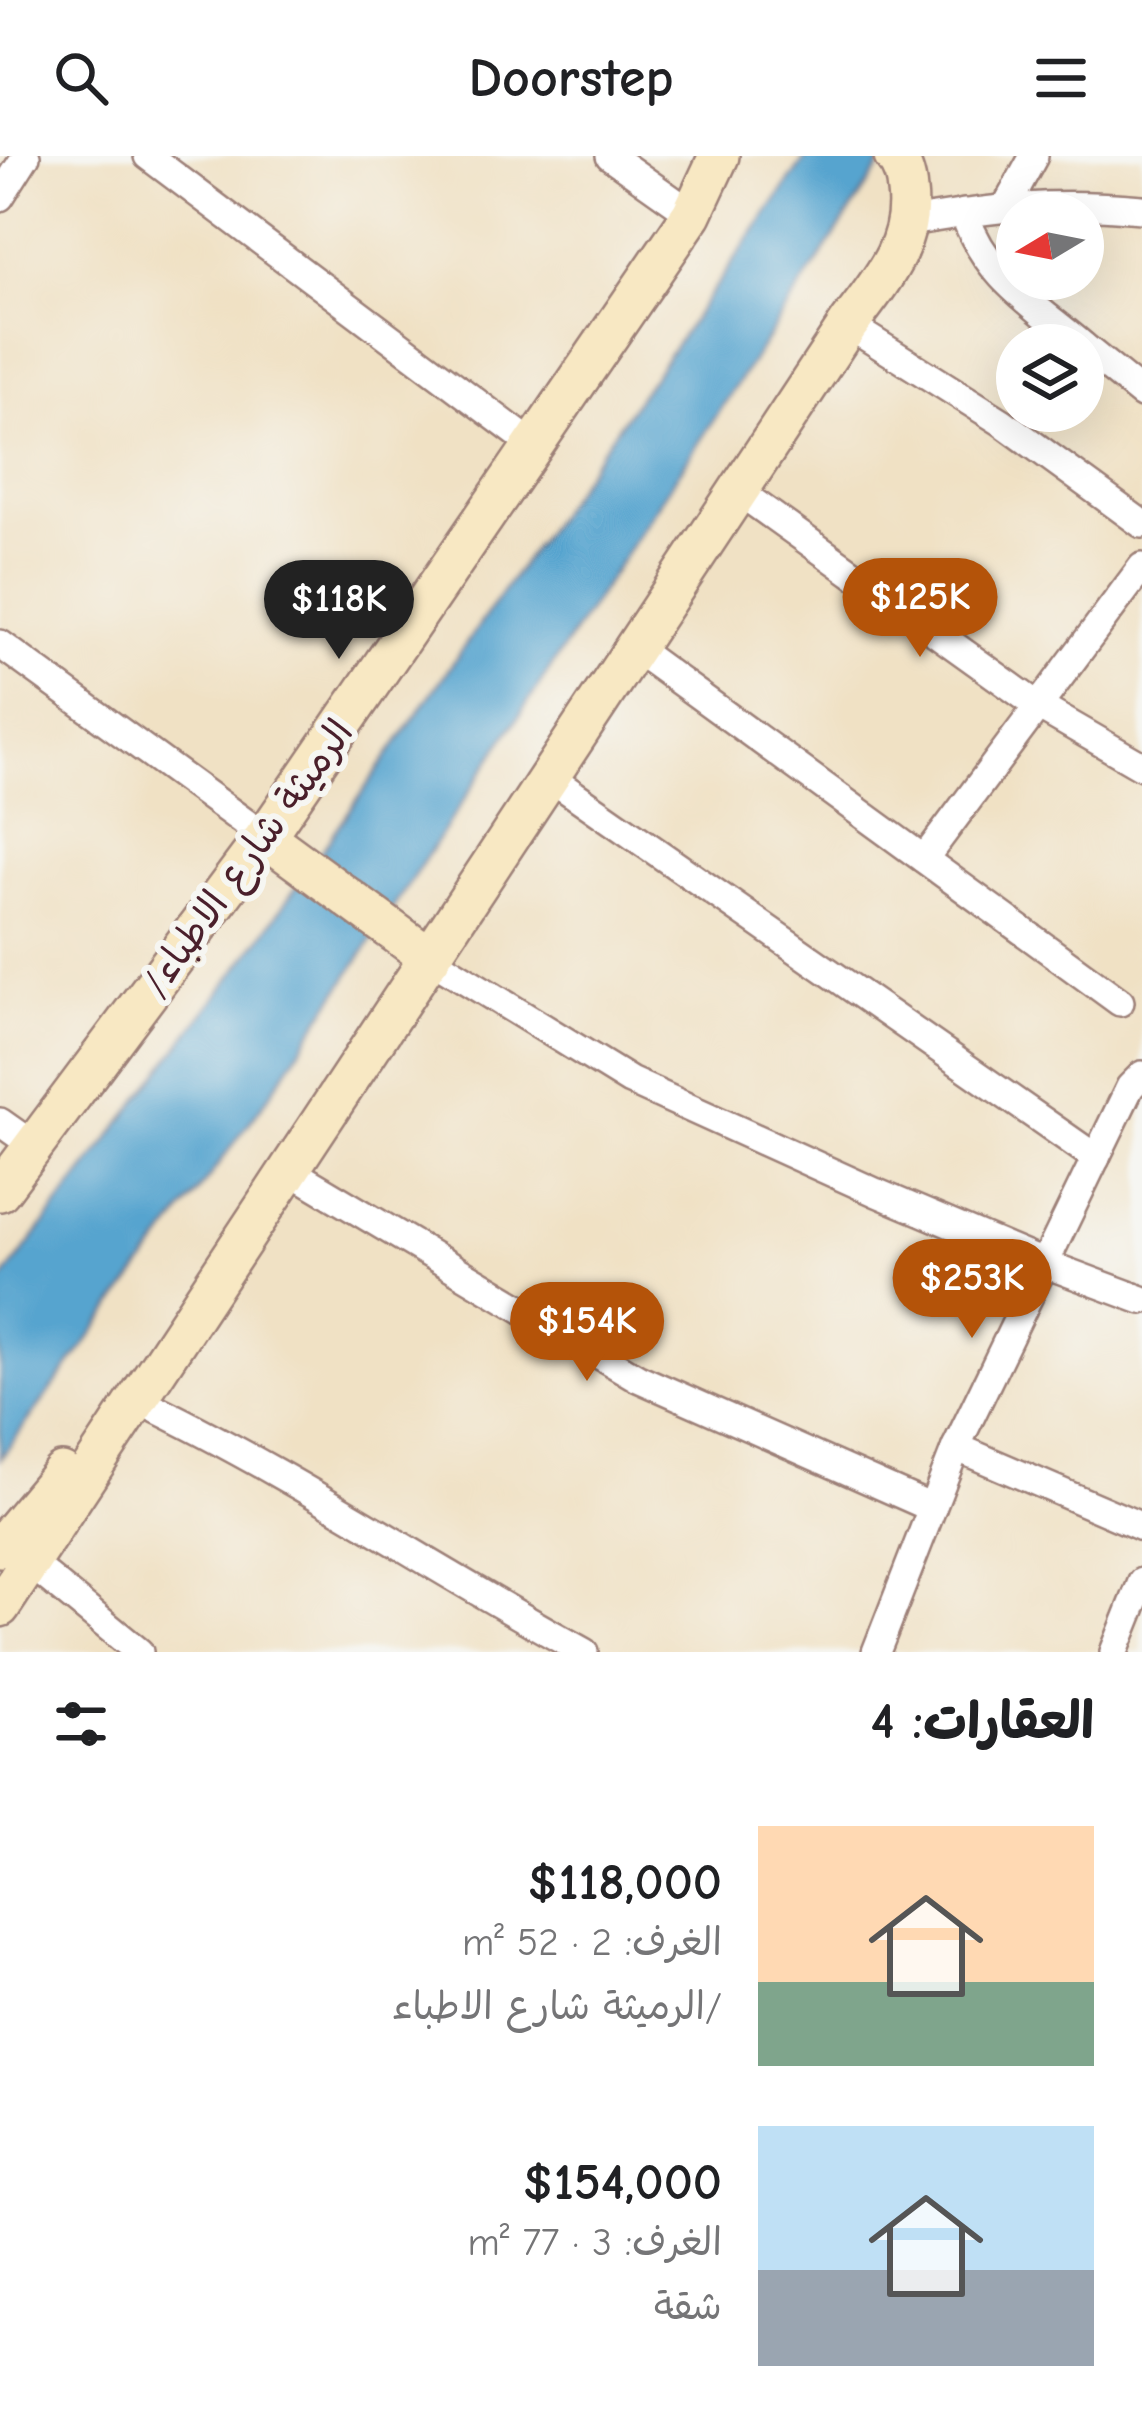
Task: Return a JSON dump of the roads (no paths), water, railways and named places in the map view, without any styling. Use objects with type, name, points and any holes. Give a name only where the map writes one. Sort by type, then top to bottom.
[{"type":"main road","name":"/الرميثة شارع الاطباء","points":[[0,1191],[265,837],[692,214],[719,156]]},
{"type":"main road","points":[[15,1554],[136,1399],[895,260],[910,222],[901,159]]},
{"type":"main road","points":[[265,837],[430,958]]},
{"type":"main road","points":[[0,1607],[15,1554],[182,1331]]},
{"type":"street","points":[[0,197],[26,156]]},
{"type":"street","points":[[148,156],[533,445]]},
{"type":"street","points":[[610,156],[692,214]]},
{"type":"street","points":[[1014,192],[1034,156]]},
{"type":"street","points":[[1104,205],[1142,208]]},
{"type":"street","points":[[910,222],[996,207]]},
{"type":"street","points":[[964,212],[975,246],[1001,278],[1057,324]]},
{"type":"street","points":[[848,325],[1002,422],[1142,524]]},
{"type":"street","points":[[1104,362],[1142,394]]},
{"type":"street","points":[[738,491],[1038,706],[1142,766]]},
{"type":"street","points":[[924,859],[1142,567]]},
{"type":"street","points":[[0,644],[265,837]]},
{"type":"street","points":[[634,648],[1120,1002]]},
{"type":"street","points":[[550,777],[1096,1158]]},
{"type":"street","points":[[430,958],[630,1081],[781,1151],[1142,1300]]},
{"type":"street","points":[[876,1652],[956,1447],[1130,1087],[1142,1075]]},
{"type":"street","points":[[0,1122],[34,1146]]},
{"type":"street","points":[[289,1170],[638,1378],[932,1508]]},
{"type":"street","points":[[136,1399],[225,1442],[467,1588],[584,1652]]},
{"type":"street","points":[[956,1447],[1142,1527]]},
{"type":"street","points":[[15,1554],[139,1652]]},
{"type":"street","points":[[1114,1652],[1142,1582]]},
{"type":"water","points":[[807,156],[887,156],[270,1095],[0,1459],[0,1283],[257,943]]}]
